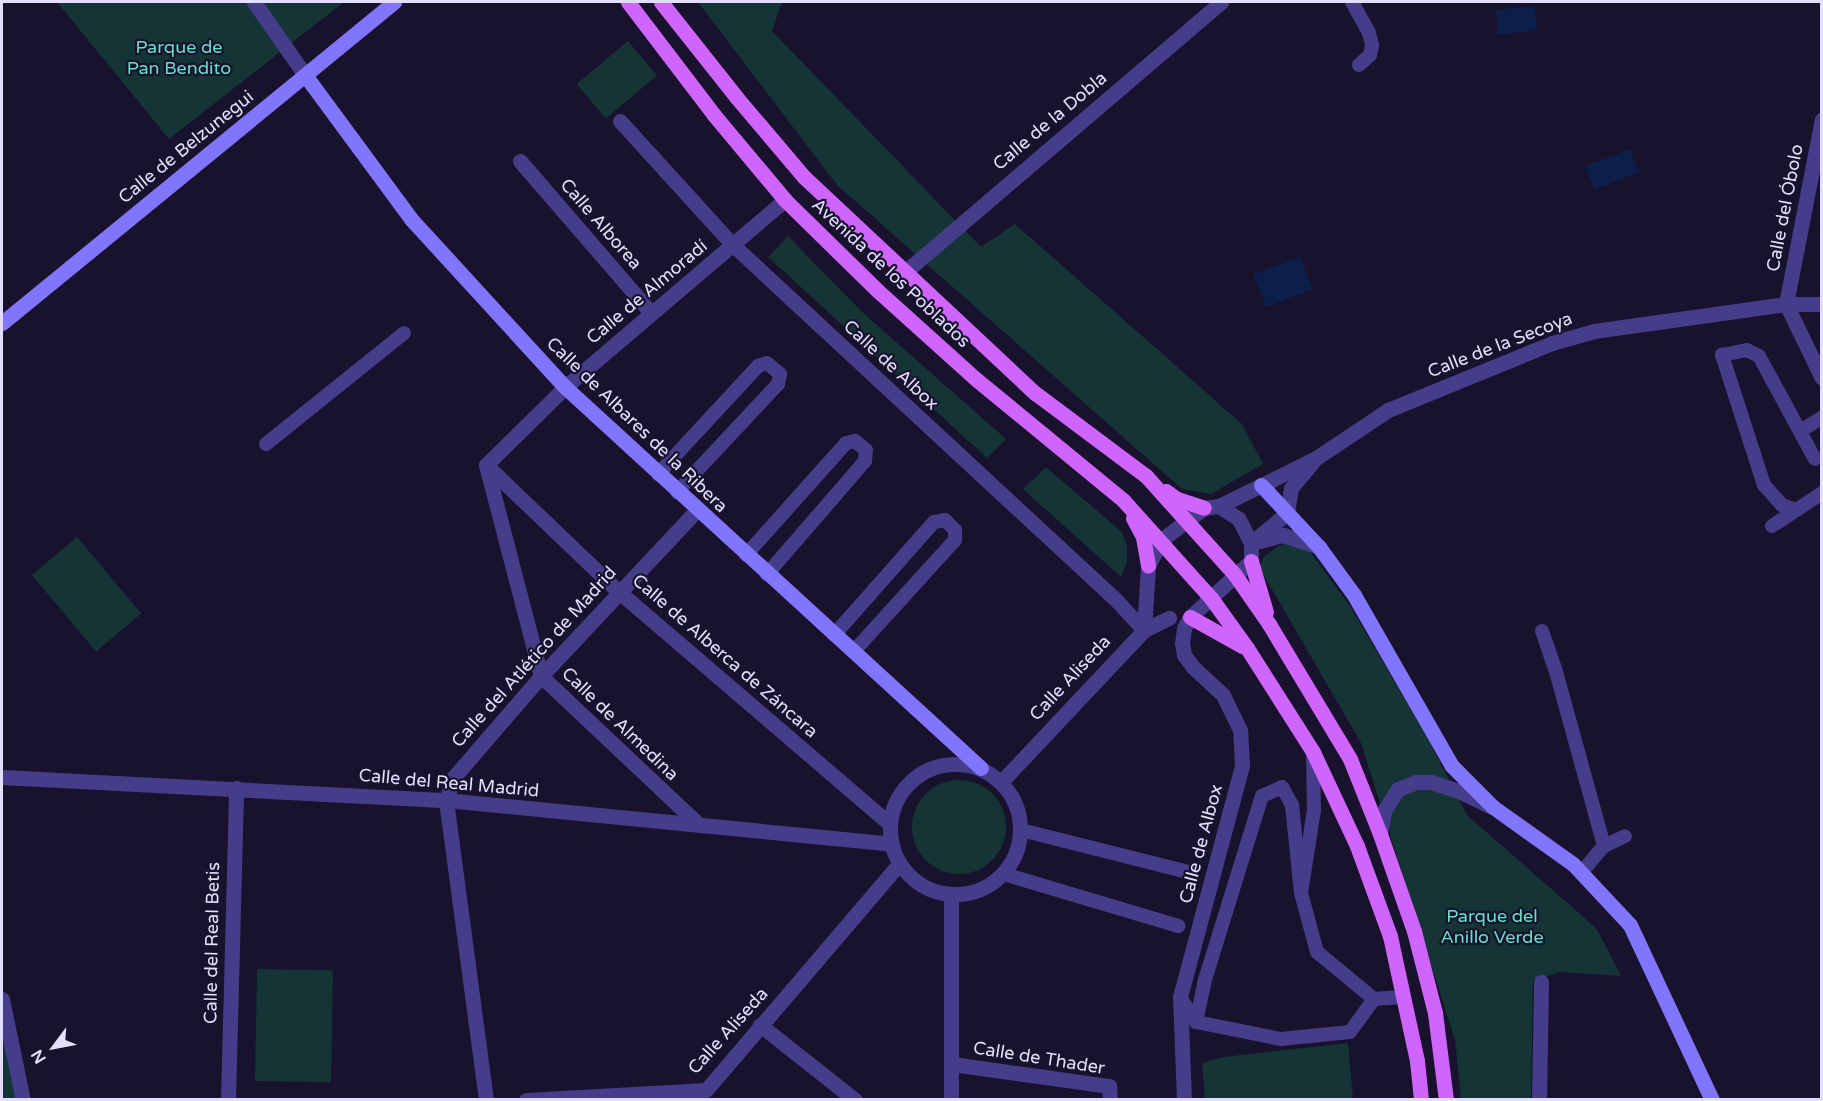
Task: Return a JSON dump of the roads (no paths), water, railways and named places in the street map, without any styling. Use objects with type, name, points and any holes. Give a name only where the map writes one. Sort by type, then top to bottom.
[{"type":"main road","name":"Avenida de los Poblados","points":[[628,2],[714,115],[785,200],[878,291],[977,380],[1124,500],[1210,598],[1247,648],[1313,752],[1361,856],[1390,936],[1417,1061],[1420,1100]]},
{"type":"main road","name":"Avenida de los Poblados","points":[[661,2],[737,98],[804,177],[1035,393],[1146,476],[1234,575],[1269,624],[1350,759],[1380,834],[1414,931],[1435,1012],[1446,1100]]},
{"type":"main road","points":[[1146,476],[1177,499],[1211,507]]},
{"type":"main road","points":[[1124,500],[1143,537],[1148,566]]},
{"type":"main road","points":[[1251,561],[1269,624]]},
{"type":"main road","points":[[1190,617],[1247,648]]},
{"type":"street","points":[[254,2],[304,75]]},
{"type":"street","name":"Calle de Belzunegui","points":[[2,323],[394,2]]},
{"type":"street","name":"Calle de la Dobla","points":[[904,272],[942,237],[1221,2]]},
{"type":"street","name":"Calle de Albares de la Ribera","points":[[304,75],[411,219],[565,387],[981,768]]},
{"type":"street","name":"Calle del Óbolo","points":[[1786,304],[1821,119]]},
{"type":"street","name":"Calle de Albox","points":[[620,121],[733,245],[1116,600],[1144,630]]},
{"type":"street","name":"Calle Alborea","points":[[520,161],[651,313]]},
{"type":"street","name":"Calle de Almoradí","points":[[486,465],[565,387],[785,200]]},
{"type":"street","points":[[1786,304],[1821,378]]},
{"type":"street","name":"Calle de la Secoya","points":[[1211,507],[1316,458],[1388,410],[1552,342],[1594,331],[1786,304],[1821,304]]},
{"type":"street","name":"Calle de la Secoya","points":[[1287,513],[1292,489],[1316,458]]},
{"type":"street","name":"Calle de Alberca de Záncara","points":[[486,465],[618,591],[890,824]]},
{"type":"street","name":"Calle de Almedina","points":[[486,465],[541,676],[699,825]]},
{"type":"street","points":[[1261,485],[1319,547],[1354,595],[1452,766],[1493,807],[1573,864],[1630,925],[1712,1100]]},
{"type":"street","points":[[1144,630],[1145,590],[1148,566],[1161,540],[1211,507],[1239,519],[1251,543],[1251,561],[1190,617],[1169,618],[1155,609],[1145,590]]},
{"type":"street","name":"Calle del Atlético de Madrid","points":[[446,800],[453,778],[541,676],[618,591],[697,510]]},
{"type":"street","points":[[1251,543],[1287,513]]},
{"type":"street","points":[[1251,543],[1283,534],[1319,547]]},
{"type":"street","name":"Calle de Albox","points":[[1184,1100],[1180,997],[1242,765],[1239,730],[1223,695],[1184,655],[1182,643],[1184,628],[1190,617]]},
{"type":"street","name":"Calle Aliseda","points":[[1001,782],[1144,630],[1169,618]]},
{"type":"street","points":[[961,763],[981,768],[1001,782],[1012,796],[1019,812],[1021,830],[1019,846],[1004,874],[988,886],[970,893],[951,894],[933,890],[916,881],[899,864],[892,844],[890,824],[894,804],[905,786],[921,772],[940,764],[961,763]]},
{"type":"street","name":"Calle del Real Madrid","points":[[2,777],[446,800],[892,844]]},
{"type":"street","points":[[1380,834],[1384,811],[1398,789],[1416,782],[1431,782],[1451,788],[1493,807]]},
{"type":"street","name":"Calle del Real Betis","points":[[228,1100],[236,788]]},
{"type":"street","points":[[446,800],[486,1100]]},
{"type":"street","name":"Calle Aliseda","points":[[526,1100],[706,1095],[760,1025],[899,864]]},
{"type":"street","points":[[951,894],[951,1100]]},
{"type":"street","points":[[1539,1100],[1542,982]]},
{"type":"street","points":[[2,999],[23,1100]]},
{"type":"street","points":[[760,1025],[855,1100]]},
{"type":"street","name":"Calle de Thader","points":[[952,1064],[1109,1086],[1110,1100]]},
{"type":"lane","points":[[1352,2],[1372,45],[1370,55],[1359,65]]},
{"type":"lane","points":[[266,444],[404,333]]},
{"type":"lane","points":[[1796,510],[1782,506],[1764,485],[1722,355],[1747,350],[1759,356],[1815,459]]},
{"type":"lane","points":[[658,474],[758,366],[767,363],[780,374],[778,384],[677,492]]},
{"type":"lane","points":[[1800,431],[1821,418]]},
{"type":"lane","points":[[746,555],[846,443],[855,441],[866,450],[865,461],[767,574]]},
{"type":"lane","points":[[1772,526],[1821,493]]},
{"type":"lane","points":[[834,634],[934,522],[945,520],[955,530],[955,540],[853,652]]},
{"type":"lane","points":[[1542,631],[1555,668],[1604,846]]},
{"type":"lane","points":[[1301,893],[1314,810],[1313,752]]},
{"type":"lane","points":[[1196,1022],[1204,983],[1263,796],[1282,787],[1292,805],[1301,893],[1317,952],[1374,999],[1403,997]]},
{"type":"lane","points":[[1021,830],[1192,873]]},
{"type":"lane","points":[[1581,873],[1604,846],[1625,836]]},
{"type":"lane","points":[[1004,874],[1178,926]]},
{"type":"lane","points":[[1180,997],[1196,1022],[1281,1040],[1350,1032],[1374,999]]},
{"type":"water","points":[[1535,6],[1537,31],[1498,34],[1496,9]]},
{"type":"water","points":[[1630,149],[1639,172],[1594,190],[1585,166]]},
{"type":"water","points":[[1300,256],[1313,288],[1267,307],[1254,275]]},
{"type":"park label","name":"Parque de Pan Bendito","points":[[179,58]]},
{"type":"park label","name":"Parque del Anillo Verde","points":[[1492,927]]}]
